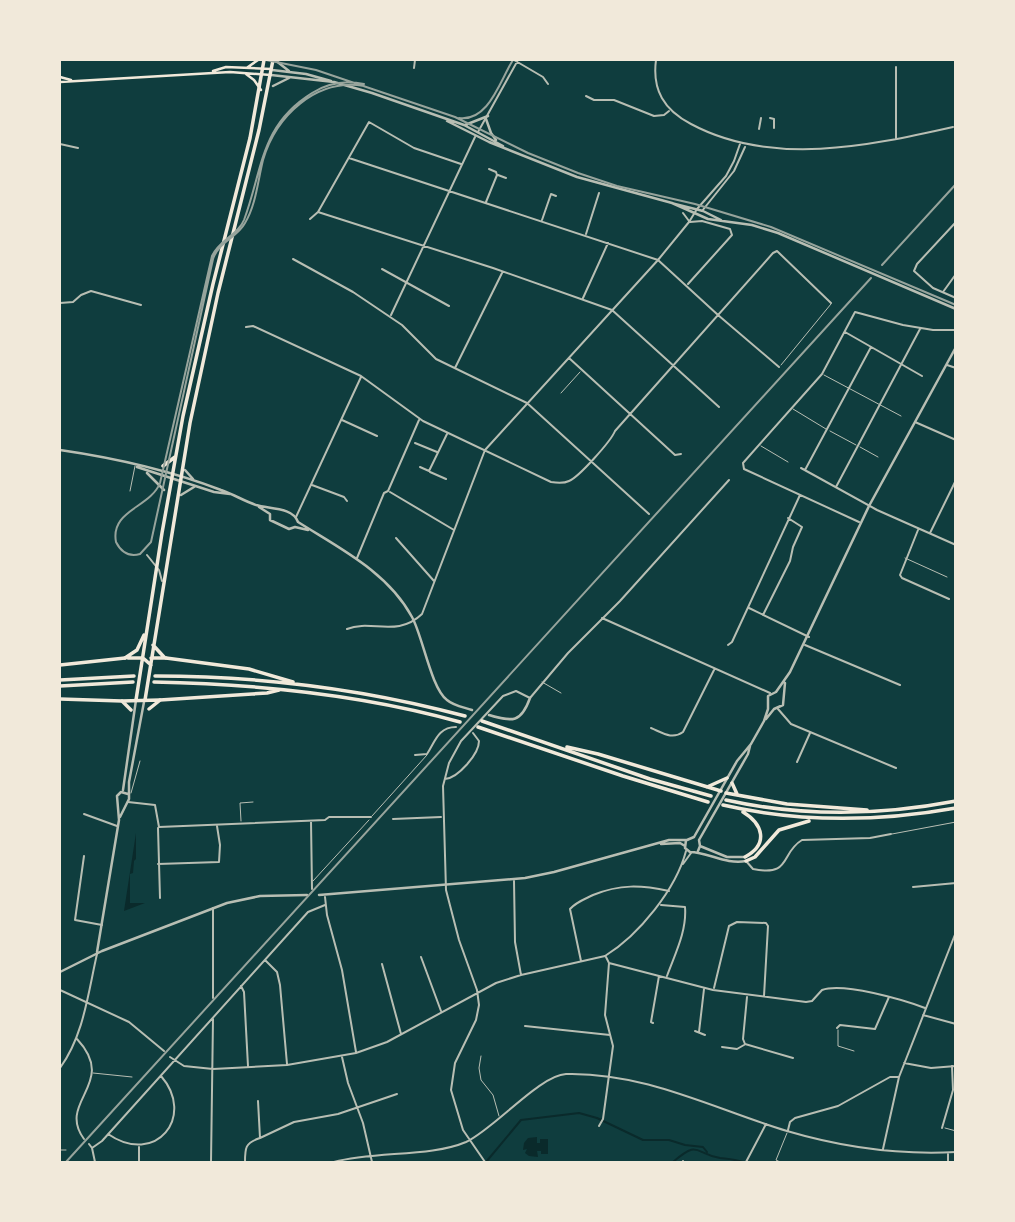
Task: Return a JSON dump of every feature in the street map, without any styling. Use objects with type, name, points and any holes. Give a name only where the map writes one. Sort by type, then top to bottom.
[{"type":"main road","points":[[248,67],[258,60]]},
{"type":"main road","points":[[136,700],[145,661],[146,629],[167,499],[196,356],[261,90],[264,60]]},
{"type":"main road","points":[[145,661],[153,645],[179,479],[213,314],[274,60]]},
{"type":"main road","points":[[210,73],[226,67],[248,67],[271,72]]},
{"type":"main road","points":[[60,80],[263,71]]},
{"type":"main road","points":[[243,72],[254,80],[261,90]]},
{"type":"main road","points":[[268,93],[273,86]]},
{"type":"main road","points":[[161,468],[176,456]]},
{"type":"main road","points":[[182,464],[186,470]]},
{"type":"main road","points":[[164,490],[167,499]]},
{"type":"main road","points":[[175,503],[181,495]]},
{"type":"main road","points":[[125,658],[136,650],[146,629]]},
{"type":"main road","points":[[153,645],[166,658]]},
{"type":"main road","points":[[60,665],[125,658],[145,661],[166,658],[249,669],[298,684]]},
{"type":"main road","points":[[145,661],[151,665],[145,700]]},
{"type":"main road","points":[[60,680],[134,676]]},
{"type":"main road","points":[[155,676],[219,677],[298,684],[377,696],[465,716]]},
{"type":"main road","points":[[60,686],[133,682]]},
{"type":"main road","points":[[154,682],[284,689],[361,700],[460,722]]},
{"type":"main road","points":[[60,699],[145,700],[267,693],[284,689]]},
{"type":"main road","points":[[149,709],[160,699]]},
{"type":"main road","points":[[122,701],[131,710]]},
{"type":"main road","points":[[482,721],[650,779],[711,796]]},
{"type":"main road","points":[[478,727],[708,802]]},
{"type":"main road","points":[[558,746],[598,754],[707,787],[723,795],[808,813],[883,812],[956,801]]},
{"type":"main road","points":[[707,787],[727,778]]},
{"type":"main road","points":[[732,783],[738,795]]},
{"type":"main road","points":[[723,795],[787,804],[883,812]]},
{"type":"main road","points":[[723,805],[816,819],[898,817],[956,808]]},
{"type":"main road","points":[[738,809],[753,819],[760,833],[756,848],[746,859]]},
{"type":"main road","points":[[746,859],[755,856],[779,830],[816,819]]},
{"type":"street","points":[[274,60],[292,75]]},
{"type":"street","points":[[414,68],[415,60]]},
{"type":"street","points":[[390,317],[461,164],[517,60],[546,79],[548,84]]},
{"type":"street","points":[[656,60],[659,94],[670,110],[702,130],[746,146],[829,148],[896,139],[953,127]]},
{"type":"street","points":[[896,67],[896,139]]},
{"type":"street","points":[[271,72],[317,76],[379,95],[577,177],[697,209],[720,220]]},
{"type":"street","points":[[273,86],[292,75]]},
{"type":"street","points":[[586,96],[594,100],[614,100],[654,116],[664,115],[670,110]]},
{"type":"street","points":[[464,125],[487,117]]},
{"type":"street","points":[[487,117],[491,133],[503,146]]},
{"type":"street","points":[[759,129],[761,118]]},
{"type":"street","points":[[771,118],[774,119],[774,128]]},
{"type":"street","points":[[447,121],[464,125],[476,134],[498,142]]},
{"type":"street","points":[[310,219],[318,212],[369,122],[414,148],[461,164]]},
{"type":"street","points":[[60,144],[78,148]]},
{"type":"street","points":[[347,629],[353,626],[391,627],[414,620],[422,614],[485,450],[658,260],[731,168],[740,144]]},
{"type":"street","points":[[689,222],[703,211],[734,171],[746,146]]},
{"type":"street","points":[[349,158],[658,260],[779,367]]},
{"type":"street","points":[[489,169],[506,178]]},
{"type":"street","points":[[486,203],[497,175]]},
{"type":"street","points":[[586,236],[599,193]]},
{"type":"street","points":[[542,221],[551,194],[556,196]]},
{"type":"street","points":[[672,203],[699,215],[778,233],[954,308]]},
{"type":"street","points":[[679,206],[689,222]]},
{"type":"street","points":[[318,212],[612,310],[719,407]]},
{"type":"street","points":[[687,286],[732,235],[731,230],[702,221],[689,222]]},
{"type":"street","points":[[956,222],[914,270],[925,283],[956,298]]},
{"type":"street","points":[[583,299],[608,243]]},
{"type":"street","points":[[246,327],[253,326],[361,376],[420,419],[556,483],[569,481],[611,440],[615,431],[773,253],[777,251],[831,303]]},
{"type":"street","points":[[293,259],[353,292],[402,325],[436,359],[527,403],[649,514]]},
{"type":"street","points":[[382,269],[449,306]]},
{"type":"street","points":[[454,368],[503,272]]},
{"type":"street","points":[[943,292],[956,274]]},
{"type":"street","points":[[60,303],[73,302],[91,291],[141,305]]},
{"type":"street","points":[[861,523],[742,466],[822,374],[856,311],[892,323],[956,330]]},
{"type":"street","points":[[835,487],[920,328]]},
{"type":"street","points":[[844,332],[922,376]]},
{"type":"street","points":[[805,470],[871,347]]},
{"type":"street","points":[[896,768],[789,723],[785,716],[782,695],[785,682],[809,637],[869,506],[956,347]]},
{"type":"street","points":[[568,358],[675,455],[681,454]]},
{"type":"street","points":[[946,365],[956,368]]},
{"type":"street","points":[[296,517],[361,376]]},
{"type":"street","points":[[357,559],[384,493],[388,491],[420,419]]},
{"type":"street","points":[[341,420],[377,436]]},
{"type":"street","points":[[914,421],[956,440]]},
{"type":"street","points":[[429,471],[447,433]]},
{"type":"street","points":[[415,443],[438,452]]},
{"type":"street","points":[[60,450],[135,466],[164,490]]},
{"type":"street","points":[[135,466],[161,468],[197,487],[230,494]]},
{"type":"street","points":[[420,467],[446,479]]},
{"type":"street","points":[[800,468],[869,506],[956,545]]},
{"type":"street","points":[[186,470],[195,481]]},
{"type":"street","points":[[144,471],[172,476]]},
{"type":"street","points":[[179,479],[195,481],[230,494],[270,514]]},
{"type":"street","points":[[489,715],[515,719],[523,714],[530,698],[542,682],[601,617],[620,601],[729,480]]},
{"type":"street","points":[[929,534],[956,480]]},
{"type":"street","points":[[312,484],[344,497],[347,501]]},
{"type":"street","points":[[181,495],[188,489],[197,487]]},
{"type":"street","points":[[388,491],[455,531]]},
{"type":"street","points":[[728,645],[732,642],[800,495]]},
{"type":"street","points":[[255,505],[278,509],[296,517],[298,522],[357,559],[389,587],[414,620],[442,696],[454,705],[472,710]]},
{"type":"street","points":[[273,510],[270,520],[274,523],[289,529],[295,527],[314,532]]},
{"type":"street","points":[[763,615],[790,561],[802,527],[788,518]]},
{"type":"street","points":[[295,527],[298,522]]},
{"type":"street","points":[[918,529],[899,572],[901,577],[948,599]]},
{"type":"street","points":[[396,538],[435,581]]},
{"type":"street","points":[[147,555],[156,565],[163,582]]},
{"type":"street","points":[[748,608],[809,637]]},
{"type":"street","points":[[601,617],[761,690],[776,692],[785,682]]},
{"type":"street","points":[[804,645],[900,685]]},
{"type":"street","points":[[651,728],[670,736],[678,736],[684,732],[715,669]]},
{"type":"street","points":[[319,895],[514,880],[554,873],[669,840],[687,840],[694,837],[732,783],[764,721],[768,706],[767,698],[761,690]]},
{"type":"street","points":[[484,1162],[469,1140],[457,1114],[450,1085],[459,1053],[479,1012],[477,992],[461,950],[446,885],[442,817],[444,779],[453,754],[489,709],[503,696],[512,692],[520,692],[530,698]]},
{"type":"street","points":[[776,692],[782,695]]},
{"type":"street","points":[[767,698],[771,693]]},
{"type":"street","points":[[60,1068],[76,1038],[87,1003],[103,925],[119,820],[118,795],[122,792],[136,700]]},
{"type":"street","points":[[119,820],[128,799],[145,700]]},
{"type":"street","points":[[764,721],[783,705]]},
{"type":"street","points":[[768,706],[785,716]]},
{"type":"street","points":[[142,715],[149,709]]},
{"type":"street","points":[[131,710],[133,715]]},
{"type":"street","points":[[415,755],[427,755],[438,735],[445,729],[456,727]]},
{"type":"street","points":[[797,762],[811,732]]},
{"type":"street","points":[[444,779],[454,776],[478,749],[478,741],[472,733]]},
{"type":"street","points":[[723,795],[727,778],[742,753],[751,744]]},
{"type":"street","points":[[122,792],[128,799],[155,805],[159,827],[160,898]]},
{"type":"street","points":[[119,802],[128,799]]},
{"type":"street","points":[[84,814],[118,827]]},
{"type":"street","points":[[698,851],[699,840],[710,815]]},
{"type":"street","points":[[159,827],[311,820],[340,816],[371,817]]},
{"type":"street","points":[[393,819],[442,817]]},
{"type":"street","points":[[311,820],[312,889]]},
{"type":"street","points":[[158,864],[219,862],[217,825]]},
{"type":"street","points":[[746,859],[753,869],[772,871],[784,864],[795,844],[802,840],[870,838],[891,834]]},
{"type":"street","points":[[694,837],[699,840]]},
{"type":"street","points":[[682,864],[687,840]]},
{"type":"street","points":[[656,844],[680,843],[691,853]]},
{"type":"street","points":[[700,846],[727,858],[746,859]]},
{"type":"street","points":[[170,1057],[184,1066],[213,1069],[287,1065],[356,1053],[401,1035],[477,992],[521,975],[605,956],[660,904],[691,853],[698,851],[729,862],[746,859]]},
{"type":"street","points":[[84,856],[75,920],[103,925]]},
{"type":"street","points":[[514,880],[515,942],[521,975]]},
{"type":"street","points":[[913,887],[956,883]]},
{"type":"street","points":[[581,962],[570,909],[574,904],[623,886],[639,885],[669,891]]},
{"type":"street","points":[[324,894],[342,970],[356,1053]]},
{"type":"street","points":[[60,972],[213,907],[260,896],[306,895]]},
{"type":"street","points":[[660,904],[685,907],[684,928],[667,977]]},
{"type":"street","points":[[92,1148],[108,1134],[309,912],[326,905]]},
{"type":"street","points":[[213,907],[213,998]]},
{"type":"street","points":[[713,990],[729,926],[737,922],[766,923],[764,997]]},
{"type":"street","points":[[883,1150],[899,1077],[956,932]]},
{"type":"street","points":[[599,1126],[603,1121],[613,1046],[605,1015],[609,963],[605,956]]},
{"type":"street","points":[[421,957],[442,1012]]},
{"type":"street","points":[[265,960],[277,972],[280,985],[287,1065]]},
{"type":"street","points":[[609,963],[704,988],[747,996],[806,1002],[812,1001],[827,988],[889,996],[925,1008]]},
{"type":"street","points":[[382,964],[401,1035]]},
{"type":"street","points":[[653,1023],[651,1022],[659,975]]},
{"type":"street","points":[[241,986],[244,992],[248,1068]]},
{"type":"street","points":[[699,1031],[704,988]]},
{"type":"street","points":[[60,990],[129,1022],[164,1051]]},
{"type":"street","points":[[745,1044],[743,1039],[747,996]]},
{"type":"street","points":[[837,1028],[840,1025],[875,1029],[889,996]]},
{"type":"street","points":[[923,1015],[956,1024]]},
{"type":"street","points":[[211,1163],[213,1018]]},
{"type":"street","points":[[525,1026],[611,1035]]},
{"type":"street","points":[[695,1031],[705,1035]]},
{"type":"street","points":[[76,1038],[89,1056],[93,1073],[76,1116],[78,1130],[85,1139]]},
{"type":"street","points":[[722,1047],[737,1049],[745,1044],[793,1058]]},
{"type":"street","points":[[342,1056],[367,1135],[372,1163]]},
{"type":"street","points":[[904,1063],[931,1068],[954,1066],[953,1090],[942,1128]]},
{"type":"street","points":[[334,1163],[443,1147],[469,1140],[544,1082],[569,1074],[608,1078],[670,1090],[788,1131],[883,1150],[956,1152]]},
{"type":"street","points":[[108,1134],[127,1145],[139,1146],[159,1139],[172,1122],[173,1098],[160,1075]]},
{"type":"street","points":[[788,1131],[790,1122],[795,1118],[824,1111],[890,1077],[899,1077]]},
{"type":"street","points":[[245,1163],[245,1147],[294,1122],[338,1114],[397,1094]]},
{"type":"street","points":[[258,1101],[260,1138]]},
{"type":"street","points":[[747,1162],[767,1123]]},
{"type":"street","points":[[89,1143],[95,1163]]},
{"type":"street","points":[[139,1146],[139,1163]]},
{"type":"street","points":[[948,1153],[948,1163]]},
{"type":"lane","points":[[779,367],[831,303]]},
{"type":"lane","points":[[561,393],[582,370]]},
{"type":"lane","points":[[822,374],[901,416]]},
{"type":"lane","points":[[791,408],[878,457]]},
{"type":"lane","points":[[759,445],[788,462]]},
{"type":"lane","points":[[130,491],[135,466]]},
{"type":"lane","points":[[905,558],[947,577]]},
{"type":"lane","points":[[542,682],[561,693]]},
{"type":"lane","points":[[312,883],[427,755]]},
{"type":"lane","points":[[128,799],[140,761]]},
{"type":"lane","points":[[241,824],[240,803],[253,803]]},
{"type":"lane","points":[[891,834],[956,822]]},
{"type":"lane","points":[[837,1028],[838,1046],[854,1051]]},
{"type":"lane","points":[[481,1056],[481,1080],[493,1095],[500,1118]]},
{"type":"lane","points":[[93,1073],[132,1077]]},
{"type":"lane","points":[[942,1128],[956,1131]]},
{"type":"lane","points":[[780,1163],[776,1160],[788,1131]]},
{"type":"lane","points":[[60,1150],[66,1150]]},
{"type":"water","points":[[136,833],[136,859],[133,873],[130,874],[130,903],[145,903],[124,911]]},
{"type":"water","points":[[537,1137],[537,1143],[540,1143],[540,1139],[548,1139],[548,1154],[537,1151],[538,1157],[529,1156],[525,1153],[527,1149],[523,1150],[524,1143],[528,1138]]},
{"type":"waterway","points":[[486,1162],[521,1120],[579,1113],[597,1118],[643,1140],[669,1140],[703,1147],[707,1152]]},
{"type":"waterway","points":[[673,1162],[693,1150],[743,1162]]},
{"type":"tram line","points":[[266,60],[316,70],[455,117],[528,153],[617,186],[695,204],[771,227],[956,305]]},
{"type":"tram line","points":[[459,118],[469,117],[486,107],[513,60]]},
{"type":"tram line","points":[[364,84],[343,82],[312,93],[282,119],[273,134],[266,149],[244,220],[215,250],[212,256],[160,483],[148,498],[125,516],[116,531],[116,542],[126,553],[140,554],[151,542],[213,259],[219,248],[242,228],[249,216],[269,144],[288,115],[314,94],[346,85],[364,86]]},
{"type":"railway","points":[[882,265],[956,184]]},
{"type":"railway","points":[[66,1162],[871,278]]}]
